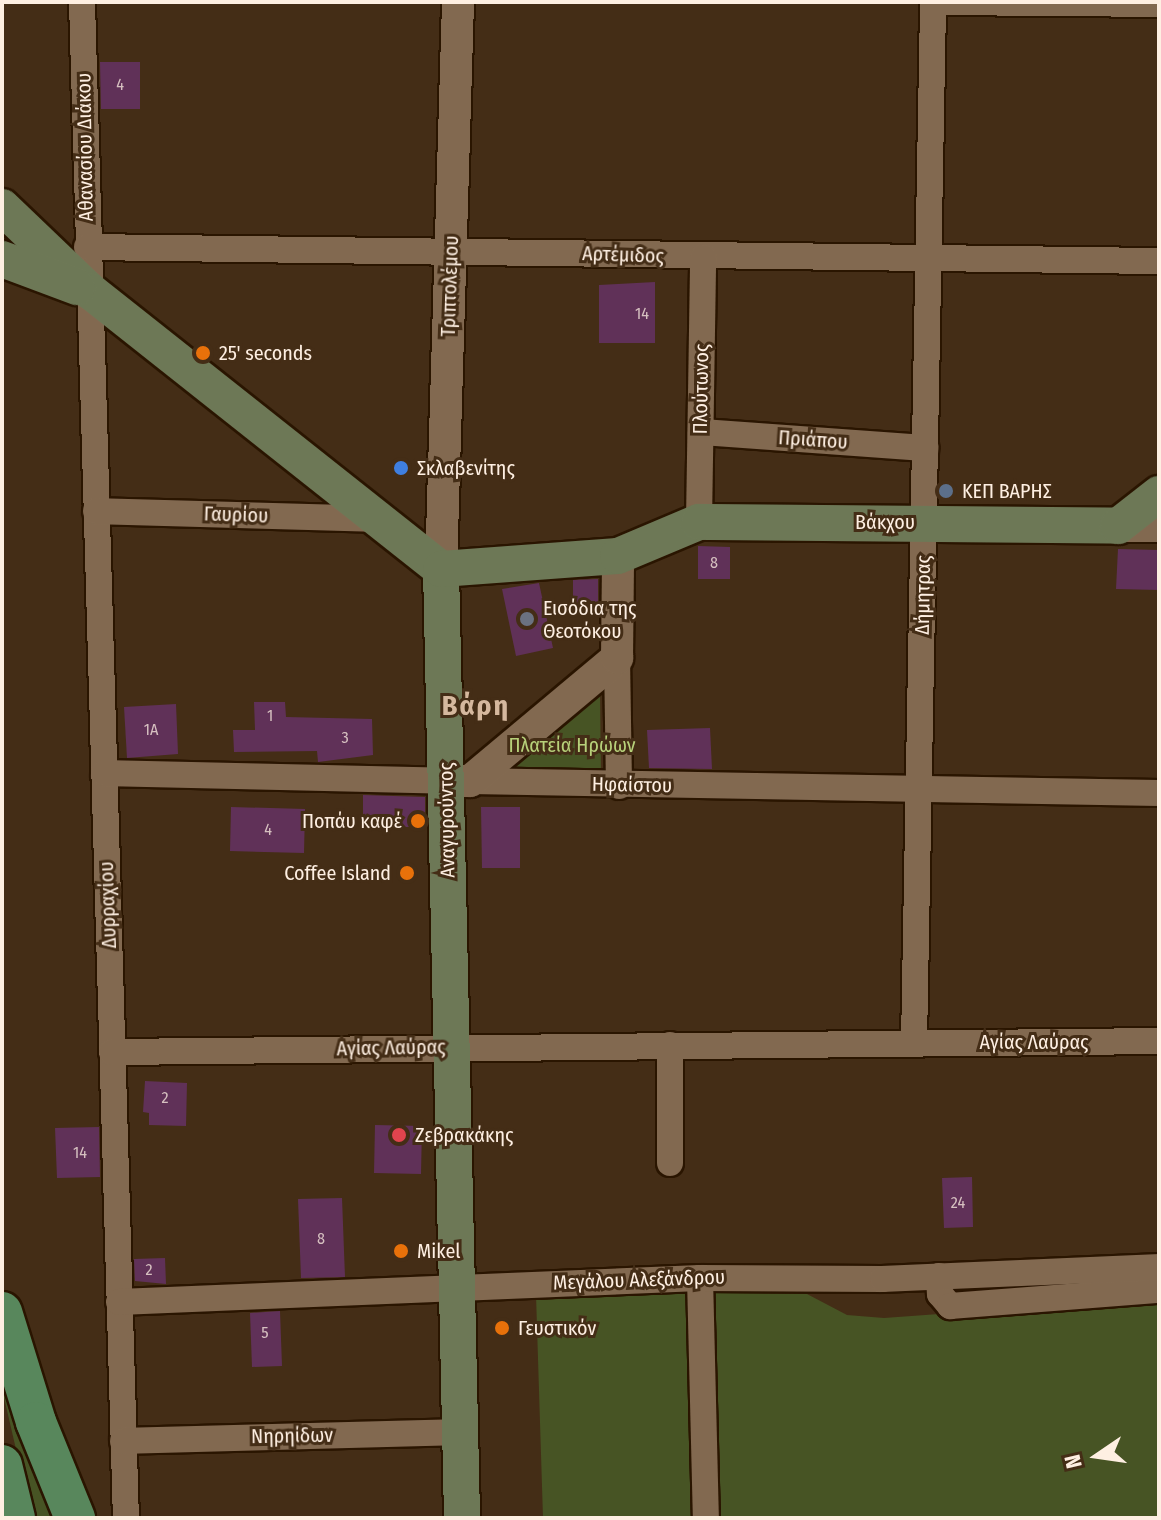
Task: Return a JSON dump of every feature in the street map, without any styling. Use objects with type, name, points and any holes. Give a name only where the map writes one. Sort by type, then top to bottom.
[{"type":"main road","points":[[2,207],[90,291],[441,569]]},
{"type":"main road","points":[[2,259],[90,291]]},
{"type":"main road","points":[[1118,526],[1159,494]]},
{"type":"main road","name":"Βάκχου","points":[[441,569],[618,556],[699,522],[1118,526]]},
{"type":"main road","name":"Αναγυρούντος","points":[[441,569],[458,781],[452,1047],[462,1518]]},
{"type":"main road","points":[[2,1312],[36,1422],[75,1518]]},
{"type":"main road","points":[[2,1465],[15,1518]]},
{"type":"street","name":"Αθανασίου Διάκου","points":[[82,2],[90,291]]},
{"type":"street","name":"Τριπτολέμου","points":[[441,569],[458,2]]},
{"type":"street","points":[[936,2],[1159,4]]},
{"type":"street","name":"Δήμητρας","points":[[914,1043],[928,258],[936,2]]},
{"type":"street","name":"Αρτέμιδος","points":[[87,247],[1159,261]]},
{"type":"street","name":"Πλούτωνος","points":[[699,522],[703,257]]},
{"type":"street","name":"Δυρραχίου","points":[[90,291],[126,1518]]},
{"type":"street","name":"Πριάπου","points":[[701,432],[925,448]]},
{"type":"street","name":"Γαυρίου","points":[[96,511],[377,519]]},
{"type":"street","name":"Βάκχου","points":[[1118,526],[1159,526]]},
{"type":"street","points":[[618,556],[619,786]]},
{"type":"street","points":[[458,781],[617,658]]},
{"type":"street","name":"Ηφαίστου","points":[[104,773],[619,786],[898,785],[919,791],[1159,793]]},
{"type":"street","name":"Αγίας Λαύρας","points":[[112,1052],[1159,1041]]},
{"type":"street","points":[[670,1045],[670,1163]]},
{"type":"street","name":"Μεγάλου Αλεξάνδρου","points":[[119,1302],[700,1278],[939,1276],[1159,1267]]},
{"type":"street","points":[[939,1276],[940,1294],[950,1306],[1159,1290]]},
{"type":"street","points":[[700,1278],[706,1518]]},
{"type":"street","name":"Νηρηίδων","points":[[123,1441],[460,1432]]},
{"type":"green space","name":"Πλατεία Ηρώων","points":[[600,693],[601,773],[513,772],[515,753]]},
{"type":"green space","points":[[762,1284],[807,1294],[847,1315],[884,1318],[1159,1298],[1159,1518],[543,1518],[536,1295]]},
{"type":"green space","points":[[2,1356],[56,1518],[32,1518],[2,1389]]},
{"type":"building","points":[[100,62],[140,62],[140,109],[101,109]]},
{"type":"building","points":[[655,282],[655,343],[599,343],[599,285]]},
{"type":"building","points":[[698,546],[730,547],[730,579],[698,579]]},
{"type":"building","points":[[1118,549],[1159,550],[1159,590],[1116,589]]},
{"type":"building","points":[[598,579],[598,613],[573,614],[573,580]]},
{"type":"building","name":"Εισόδια της Θεοτόκου","points":[[539,583],[553,648],[516,656],[502,589]]},
{"type":"building","points":[[254,702],[285,702],[286,717],[372,719],[373,755],[318,762],[317,751],[234,752],[233,730],[255,730]]},
{"type":"building","points":[[176,704],[178,754],[127,758],[124,707]]},
{"type":"building","points":[[710,728],[712,769],[649,768],[647,730]]},
{"type":"building","points":[[363,795],[425,797],[425,827],[363,827]]},
{"type":"building","points":[[231,807],[305,809],[304,853],[230,851]]},
{"type":"building","points":[[481,807],[520,807],[520,868],[482,868]]},
{"type":"building","points":[[145,1081],[187,1083],[186,1126],[149,1125],[149,1113],[143,1112]]},
{"type":"building","points":[[375,1125],[422,1126],[421,1174],[374,1173]]},
{"type":"building","points":[[99,1127],[100,1177],[57,1178],[55,1128]]},
{"type":"building","points":[[972,1177],[973,1227],[944,1228],[942,1178]]},
{"type":"building","points":[[342,1198],[345,1277],[301,1278],[298,1199]]},
{"type":"building","points":[[165,1258],[166,1284],[135,1281],[134,1259]]},
{"type":"building","points":[[280,1311],[282,1366],[252,1367],[250,1313]]},
{"type":"place","name":"25' seconds","points":[[203,353]]},
{"type":"place","name":"Σκλαβενίτης","points":[[401,468]]},
{"type":"place","name":"ΚΕΠ ΒΑΡΗΣ","points":[[946,491]]},
{"type":"place","name":"Εισόδια της Θεοτόκου","points":[[527,619]]},
{"type":"place","name":"Ποπάυ καφέ","points":[[418,821]]},
{"type":"place","name":"Coffee Island","points":[[407,873]]},
{"type":"place","name":"Ζεβρακάκης","points":[[399,1135]]},
{"type":"place","name":"Mikel","points":[[401,1251]]},
{"type":"place","name":"Γευστικόν","points":[[502,1328]]},
{"type":"district","name":"Βάρη","points":[[476,706]]}]
